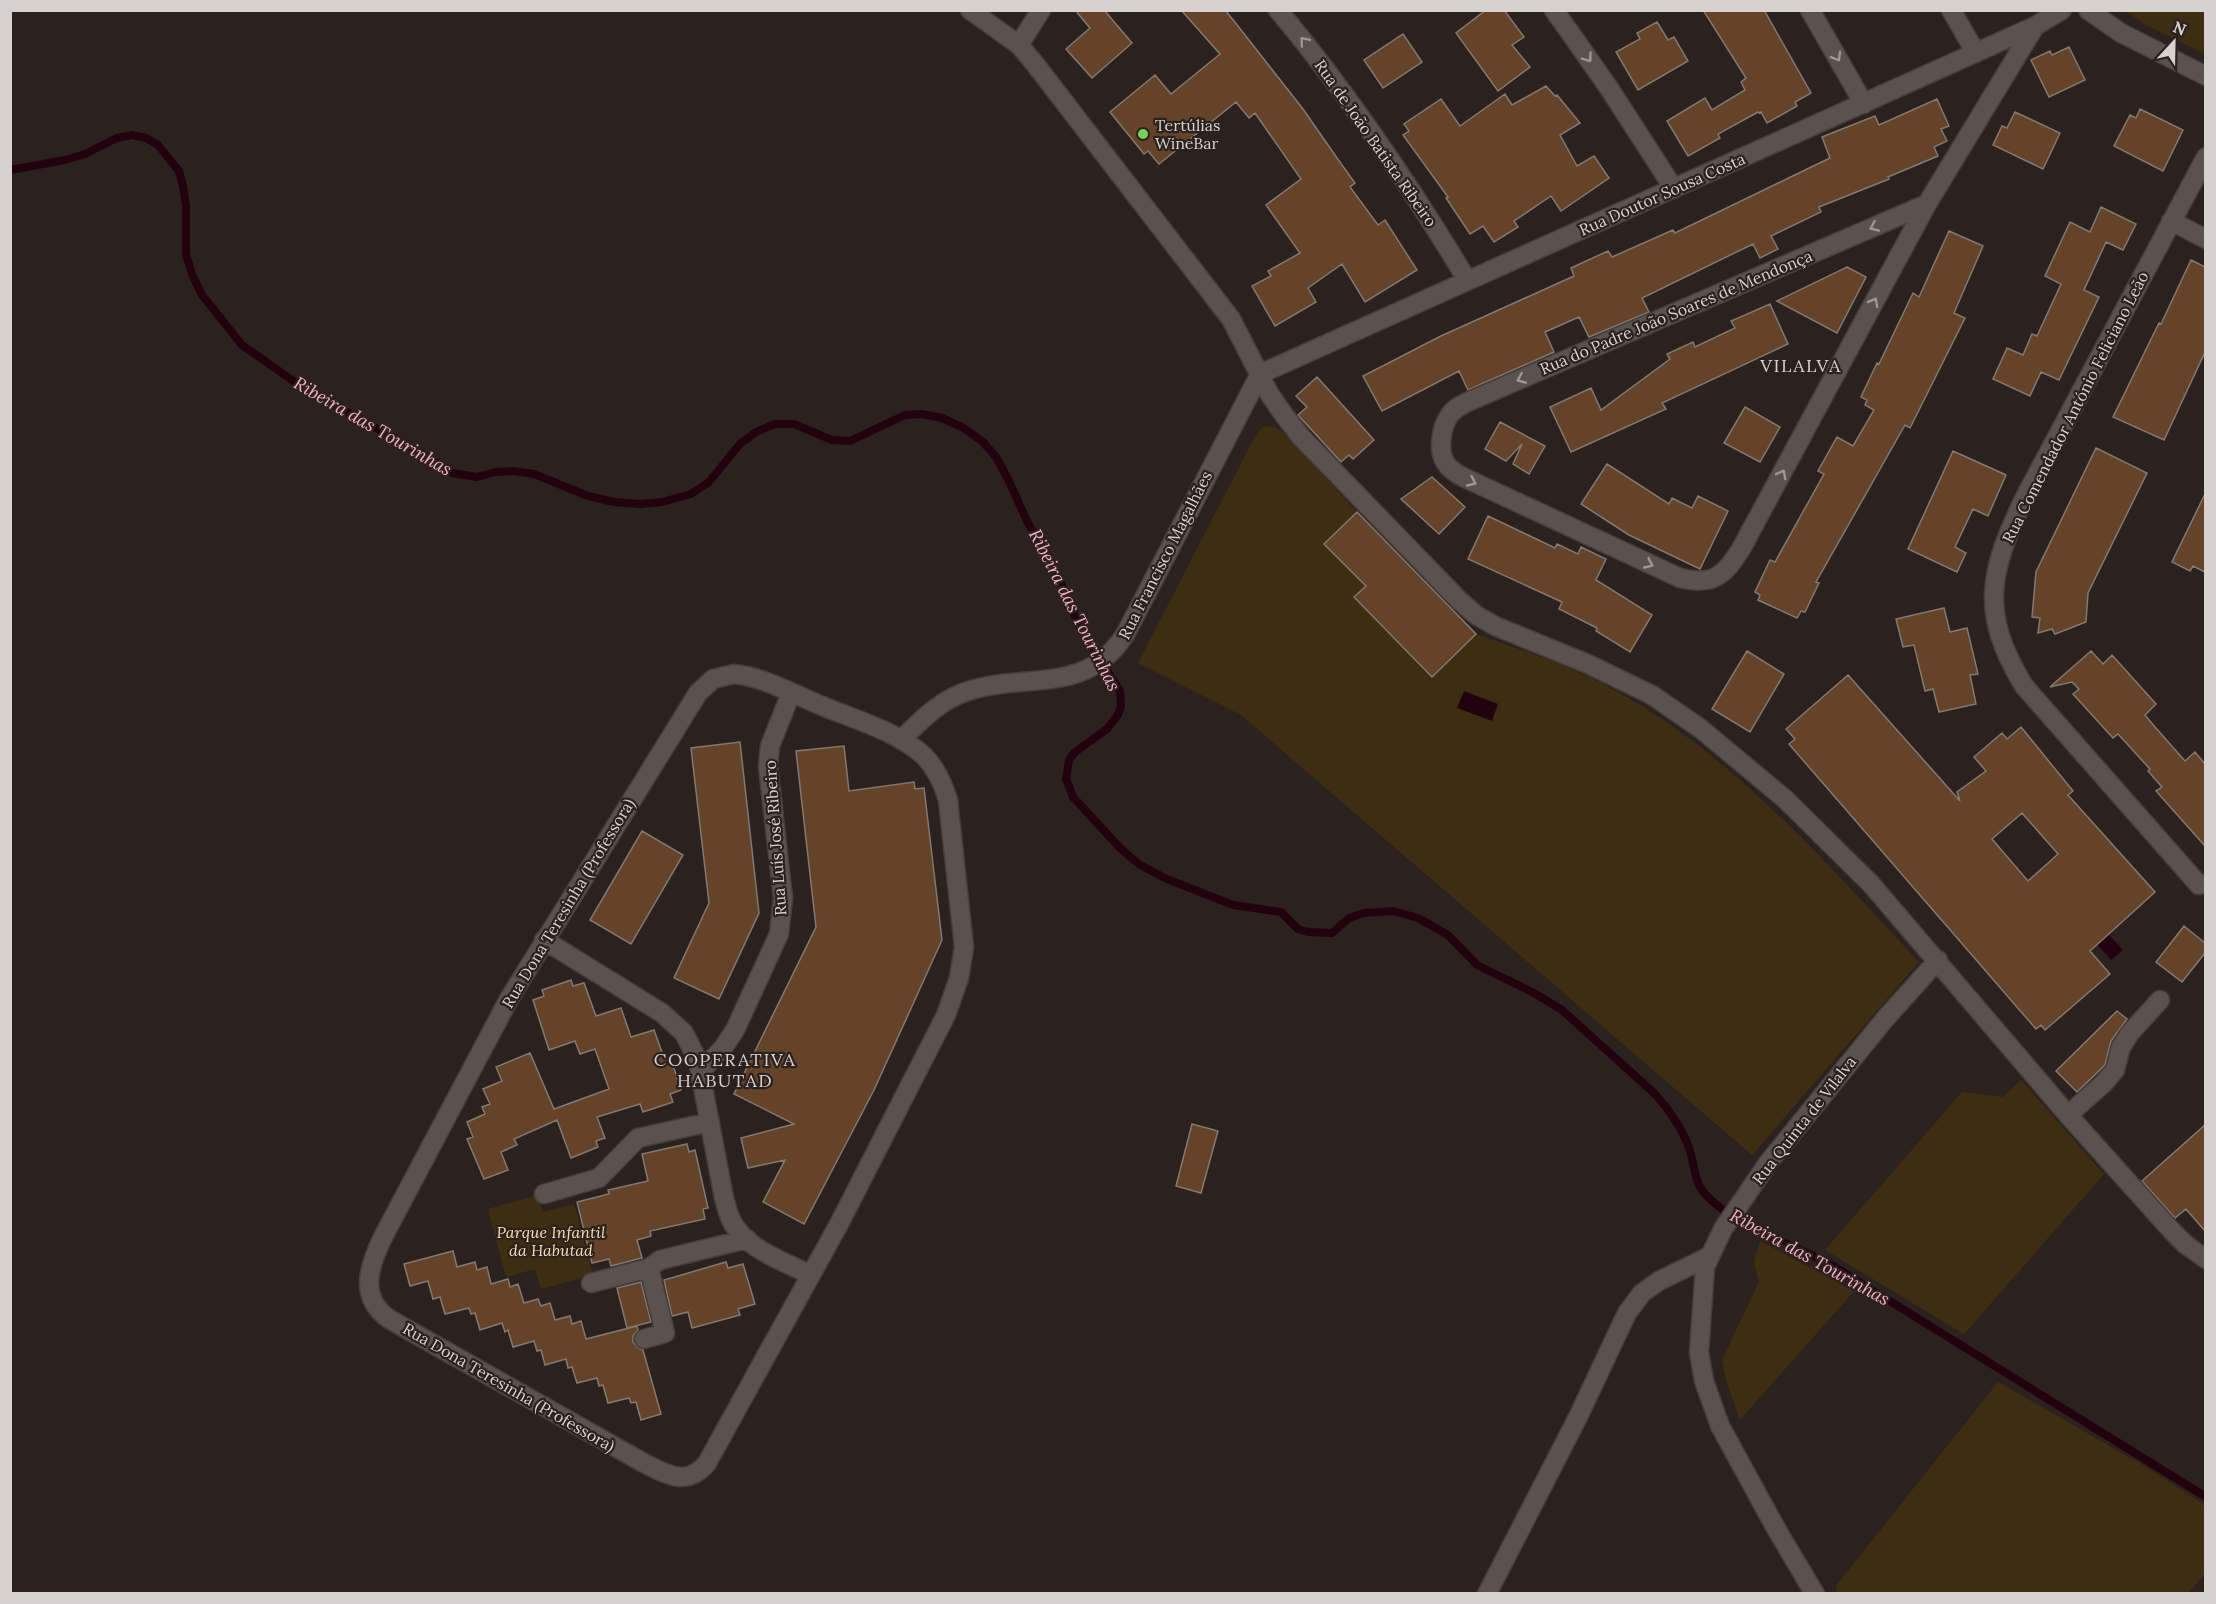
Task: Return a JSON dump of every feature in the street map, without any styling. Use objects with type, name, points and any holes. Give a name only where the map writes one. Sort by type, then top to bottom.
[{"type":"street","points":[[970,10],[1019,45],[1231,319],[1270,394],[1302,437],[1453,593],[1476,615],[1517,637],[1548,647],[1652,695],[1701,729],[1811,823],[1871,884],[2068,1115],[2172,1231],[2205,1259]]},
{"type":"street","points":[[1019,45],[1041,10]]},
{"type":"street","name":"Rua de João Batista Ribeiro","points":[[1278,10],[1369,126],[1421,204],[1467,280]]},
{"type":"street","points":[[1554,10],[1609,88],[1674,189]]},
{"type":"street","points":[[1810,10],[1864,104]]},
{"type":"street","points":[[1951,10],[1976,53]]},
{"type":"street","name":"Rua Doutor Sousa Costa","points":[[1260,374],[2036,26],[2062,10]]},
{"type":"street","points":[[2088,10],[2121,33],[2205,76]]},
{"type":"street","points":[[1927,204],[2036,26]]},
{"type":"street","name":"Rua Comendador António Feliciano Leão","points":[[2199,885],[2024,686],[2011,664],[1995,620],[1996,574],[2011,526],[2205,158]]},
{"type":"street","name":"Rua do Padre João Soares de Mendonça","points":[[1927,204],[1741,549],[1721,574],[1710,580],[1693,581],[1680,578],[1463,477],[1454,472],[1445,462],[1442,438],[1448,417],[1456,409],[1472,400],[1927,204]]},
{"type":"street","points":[[2171,221],[2205,239]]},
{"type":"street","name":"Rua Francisco Magalhães","points":[[901,740],[933,710],[960,694],[987,687],[1065,677],[1098,664],[1113,652],[1126,633],[1260,374]]},
{"type":"street","name":"Rua Dona Teresinha (Professora)","points":[[746,675],[901,740],[924,757],[933,768],[948,800],[963,931],[961,969],[955,992],[811,1275],[707,1463],[694,1474],[686,1477],[671,1475],[642,1462],[390,1319],[376,1306],[369,1288],[369,1278],[378,1248],[493,1027],[544,940],[704,685],[722,676],[746,675]]},
{"type":"street","name":"Rua Luís José Ribeiro","points":[[700,1072],[723,1048],[735,1030],[778,934],[783,898],[768,766],[770,746],[791,693]]},
{"type":"street","points":[[544,940],[669,1018],[690,1042],[700,1072],[727,1210],[735,1228],[747,1239],[811,1275]]},
{"type":"street","name":"Rua Quinta de Vilalva","points":[[1815,1593],[1778,1532],[1726,1437],[1704,1381],[1699,1352],[1705,1267],[1723,1229],[1796,1127],[1885,1019],[1938,960]]},
{"type":"street","points":[[2068,1115],[2115,1070],[2121,1047],[2130,1033],[2160,1000]]},
{"type":"street","points":[[544,1194],[599,1178],[638,1138],[710,1122]]},
{"type":"street","points":[[591,1283],[649,1268],[660,1260],[747,1239]]},
{"type":"street","points":[[1487,1593],[1578,1417],[1627,1313],[1642,1293],[1659,1281],[1710,1256]]},
{"type":"street","points":[[644,1339],[665,1333],[649,1268]]},
{"type":"green space","points":[[2126,11],[2205,11],[2205,54],[2146,25]]},
{"type":"green space","points":[[1275,427],[1284,433],[1357,512],[1324,544],[1366,586],[1354,598],[1431,676],[1476,634],[1573,670],[1635,702],[1681,732],[1766,803],[1919,962],[1752,1155],[1241,715],[1138,663],[1251,444],[1261,428]]},
{"type":"green space","points":[[2021,1080],[2104,1174],[1964,1334],[1825,1250],[1962,1092],[2003,1097]]},
{"type":"green space","name":"Parque Infantil da Habutad","points":[[538,1195],[543,1212],[574,1204],[593,1275],[541,1289],[535,1269],[506,1277],[488,1209]]},
{"type":"green space","points":[[1760,1241],[1854,1291],[1740,1420],[1726,1380],[1722,1360],[1759,1282],[1754,1262]]},
{"type":"green space","points":[[1998,1382],[2141,1464],[2205,1505],[2205,1574],[2188,1593],[1837,1593],[1836,1586]]},
{"type":"shaded area","points":[[1464,691],[1498,704],[1492,721],[1457,708]]},
{"type":"shaded area","points":[[2096,921],[2123,950],[2111,960],[2085,931]]},
{"type":"building","points":[[1075,10],[1104,10],[1132,43],[1092,78],[1066,49],[1090,28]]},
{"type":"building","points":[[1181,10],[1225,10],[1303,109],[1355,183],[1350,187],[1378,225],[1385,220],[1417,270],[1365,302],[1342,264],[1308,288],[1316,302],[1275,326],[1252,286],[1271,276],[1268,271],[1300,253],[1266,205],[1301,179],[1255,113],[1249,118],[1236,102],[1159,164],[1148,151],[1144,154],[1110,112],[1155,75],[1171,94],[1220,54]]},
{"type":"building","points":[[1486,10],[1504,10],[1524,37],[1512,45],[1530,67],[1498,91],[1456,33]]},
{"type":"building","points":[[1703,10],[1764,10],[1811,93],[1795,102],[1797,106],[1767,123],[1761,112],[1758,112],[1718,134],[1720,138],[1688,156],[1667,121],[1705,98],[1712,110],[1745,90],[1741,82],[1746,78]]},
{"type":"building","points":[[1657,22],[1668,40],[1674,37],[1688,61],[1638,90],[1616,52],[1640,39],[1637,33]]},
{"type":"building","points":[[1403,34],[1422,62],[1383,88],[1364,60]]},
{"type":"building","points":[[2069,47],[2085,80],[2049,97],[2031,60],[2050,51],[2052,55]]},
{"type":"building","points":[[1546,86],[1555,96],[1557,95],[1580,123],[1560,135],[1577,166],[1594,156],[1609,178],[1561,211],[1551,196],[1514,221],[1518,227],[1494,242],[1483,226],[1470,234],[1446,198],[1448,197],[1403,135],[1409,131],[1404,124],[1441,99],[1460,126],[1505,94],[1512,105]]},
{"type":"building","points":[[1937,99],[1949,126],[1941,129],[1947,141],[1934,147],[1938,156],[1888,177],[1889,179],[1819,207],[1821,212],[1771,236],[1778,249],[1760,258],[1753,244],[1642,298],[1649,312],[1589,337],[1579,317],[1545,332],[1554,352],[1468,390],[1459,371],[1382,411],[1363,376],[1441,336],[1574,276],[1571,268],[1608,251],[1612,257],[1673,230],[1675,233],[1830,158],[1822,137],[1875,116],[1879,125]]},
{"type":"building","points":[[2140,109],[2183,130],[2163,171],[2114,146],[2130,115],[2136,118]]},
{"type":"building","points":[[2015,112],[2060,133],[2043,169],[1993,145],[2002,126],[2007,128]]},
{"type":"building","points":[[2101,207],[2136,224],[2123,250],[2106,242],[2084,290],[2099,297],[2059,380],[2041,372],[2030,396],[1993,379],[2007,348],[2023,355],[2032,334],[2037,336],[2061,284],[2045,276],[2070,222],[2090,232]]},
{"type":"building","points":[[1949,231],[1983,246],[1954,313],[1965,318],[1910,428],[1905,425],[1816,582],[1819,583],[1805,612],[1801,611],[1797,618],[1758,600],[1760,595],[1755,592],[1770,560],[1775,562],[1824,474],[1818,471],[1837,437],[1853,446],[1874,410],[1865,405],[1867,400],[1861,397],[1913,293],[1919,297]]},
{"type":"building","points":[[2191,260],[2205,267],[2205,352],[2164,440],[2113,417]]},
{"type":"building","points":[[1847,267],[1866,277],[1837,333],[1777,301]]},
{"type":"building","points":[[1770,304],[1788,344],[1662,403],[1666,409],[1571,452],[1550,407],[1591,388],[1601,410],[1670,359],[1667,354],[1693,342],[1695,347],[1735,328],[1731,321]]},
{"type":"building","points":[[1317,377],[1374,440],[1353,459],[1349,455],[1341,462],[1298,415],[1307,407],[1296,396]]},
{"type":"building","points":[[1745,407],[1780,427],[1760,462],[1724,443]]},
{"type":"building","points":[[1500,422],[1545,446],[1529,474],[1513,464],[1522,444],[1506,461],[1485,449]]},
{"type":"building","points":[[2096,448],[2147,473],[2088,593],[2086,622],[2055,634],[2052,629],[2038,633],[2040,618],[2032,617],[2036,572]]},
{"type":"building","points":[[1953,451],[2006,475],[1988,516],[1973,509],[1955,547],[1966,553],[1957,572],[1908,549]]},
{"type":"building","points":[[1607,464],[1669,504],[1672,498],[1692,508],[1698,496],[1728,511],[1700,569],[1629,535],[1581,504]]},
{"type":"building","points":[[1432,477],[1465,507],[1439,534],[1401,499]]},
{"type":"building","points":[[2205,494],[2205,572],[2193,566],[2190,571],[2172,562]]},
{"type":"building","points":[[1357,512],[1476,634],[1432,677],[1354,597],[1366,586],[1324,544]]},
{"type":"building","points":[[1488,516],[1555,548],[1557,544],[1578,554],[1581,547],[1606,559],[1596,580],[1652,615],[1630,652],[1596,631],[1597,628],[1559,609],[1562,602],[1468,559]]},
{"type":"building","points":[[1944,608],[1950,632],[1967,628],[1978,674],[1970,675],[1976,704],[1939,712],[1933,689],[1925,691],[1914,645],[1903,647],[1896,619]]},
{"type":"building","points":[[1747,651],[1784,674],[1750,732],[1712,709]]},
{"type":"building","points":[[2091,651],[2103,664],[2112,655],[2156,704],[2145,715],[2185,761],[2195,752],[2205,764],[2205,846],[2156,791],[2162,787],[2148,771],[2150,769],[2118,734],[2113,738],[2073,694],[2079,689],[2072,682],[2050,687]]},
{"type":"building","points":[[1848,675],[1960,801],[1957,792],[1986,771],[1974,757],[2002,733],[2007,739],[2021,727],[2073,791],[2068,795],[2155,892],[2090,951],[2110,974],[2045,1030],[2041,1025],[2036,1029],[1789,744],[1795,739],[1786,729]],"holes":[[[2022,813],[2058,854],[2028,881],[1992,839]]]},
{"type":"building","points":[[740,742],[759,913],[719,999],[674,978],[709,903],[691,748]]},
{"type":"building","points":[[844,746],[849,791],[914,782],[915,789],[924,788],[942,940],[874,1090],[804,1224],[763,1202],[785,1160],[748,1168],[741,1138],[794,1124],[734,1094],[816,927],[796,751]]},
{"type":"building","points":[[642,831],[683,855],[631,944],[590,920]]},
{"type":"building","points":[[2184,926],[2205,943],[2205,953],[2182,982],[2156,962]]},
{"type":"building","points":[[571,980],[573,986],[584,983],[596,1016],[621,1008],[631,1037],[654,1030],[664,1058],[670,1056],[681,1090],[670,1094],[673,1102],[643,1112],[640,1104],[597,1117],[605,1138],[596,1141],[598,1147],[571,1158],[557,1120],[514,1139],[517,1145],[501,1152],[508,1170],[484,1179],[467,1139],[473,1137],[467,1122],[485,1114],[482,1107],[490,1104],[483,1089],[502,1081],[496,1067],[530,1053],[554,1109],[609,1089],[595,1049],[580,1054],[575,1041],[549,1050],[533,1000],[544,996],[542,990]]},
{"type":"building","points":[[2117,1011],[2127,1019],[2111,1041],[2105,1065],[2077,1092],[2056,1071]]},
{"type":"building","points":[[1192,1124],[1218,1131],[1201,1193],[1176,1186]]},
{"type":"building","points":[[2205,1125],[2205,1231],[2186,1209],[2175,1218],[2142,1181]]},
{"type":"building","points":[[687,1144],[689,1152],[695,1150],[708,1208],[703,1209],[705,1219],[650,1231],[651,1236],[637,1240],[642,1258],[611,1266],[609,1259],[592,1263],[577,1202],[609,1194],[608,1190],[648,1181],[642,1154]]},
{"type":"building","points":[[453,1251],[457,1267],[475,1262],[477,1270],[487,1267],[491,1284],[508,1279],[510,1287],[518,1284],[524,1303],[538,1299],[541,1306],[550,1303],[555,1320],[570,1316],[572,1324],[581,1321],[586,1339],[637,1326],[638,1330],[633,1336],[633,1342],[643,1350],[661,1414],[641,1420],[636,1402],[631,1403],[629,1398],[608,1403],[603,1385],[599,1386],[597,1378],[577,1383],[572,1367],[568,1368],[566,1359],[545,1365],[541,1350],[537,1351],[534,1341],[513,1347],[508,1330],[505,1332],[502,1323],[480,1330],[475,1313],[471,1314],[469,1308],[445,1314],[440,1297],[433,1299],[428,1281],[410,1286],[404,1264]]},
{"type":"building","points":[[726,1262],[728,1268],[743,1264],[755,1304],[738,1309],[740,1315],[692,1328],[688,1312],[672,1316],[664,1280]]},
{"type":"building","points":[[641,1282],[651,1322],[627,1328],[617,1288]]},
{"type":"waterway","name":"Ribeira das Tourinhas","points":[[10,170],[65,160],[85,154],[117,138],[132,135],[146,138],[158,145],[179,171],[183,186],[186,206],[186,255],[192,274],[202,295],[242,345],[306,390],[411,447],[452,473],[477,477],[495,472],[513,471],[534,474],[588,496],[614,502],[640,504],[662,502],[691,494],[709,482],[740,444],[756,432],[775,424],[794,424],[832,440],[850,441],[905,415],[922,414],[942,418],[962,427],[982,441],[996,457],[1028,523],[1058,576],[1079,626],[1120,691],[1121,706],[1118,715],[1107,729],[1075,752],[1069,760],[1066,779],[1073,797],[1121,849],[1140,865],[1167,879],[1233,905],[1281,912],[1298,929],[1308,932],[1332,933],[1349,918],[1364,913],[1393,911],[1418,918],[1448,935],[1477,965],[1534,993],[1562,1010],[1654,1093],[1684,1136],[1700,1187],[1724,1210],[1759,1231],[1830,1264],[2206,1497]]},
{"type":"place","name":"Tertúlias WineBar","points":[[1143,134]]},
{"type":"district","name":"VILALVA","points":[[1801,365]]},
{"type":"district","name":"COOPERATIVA HABUTAD","points":[[725,1069]]}]
